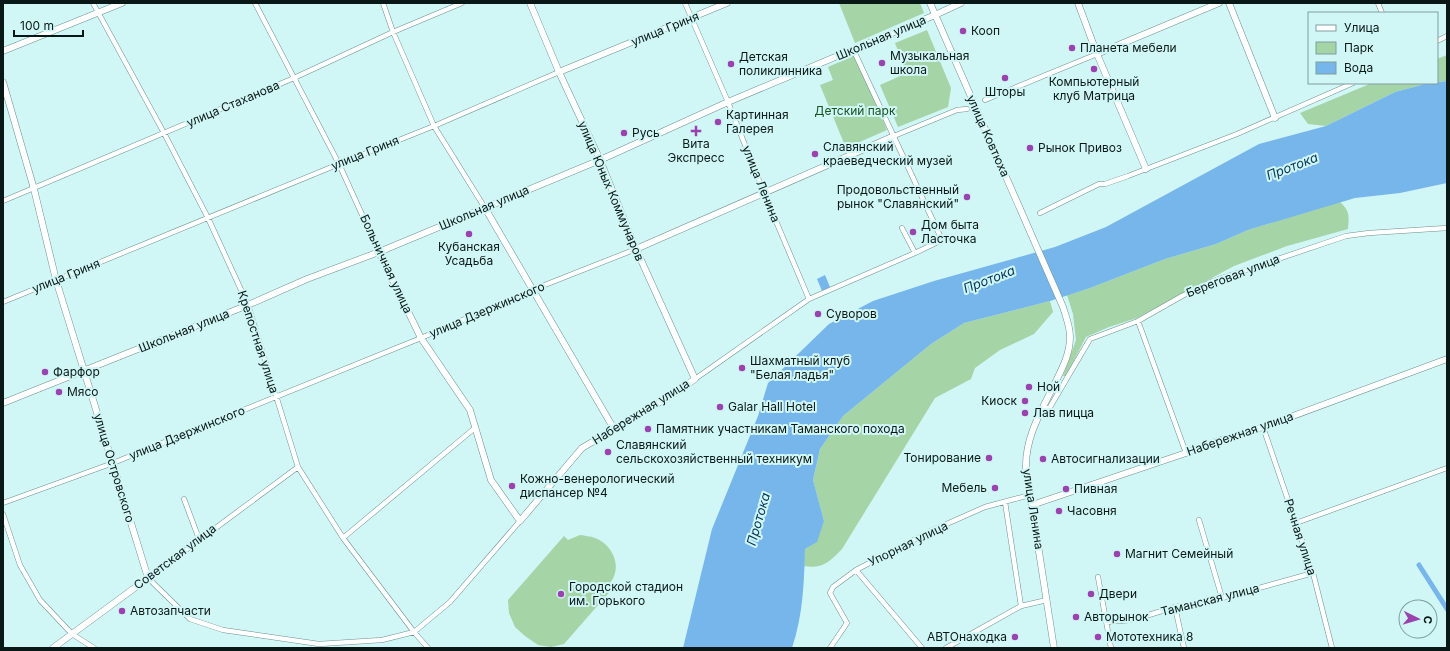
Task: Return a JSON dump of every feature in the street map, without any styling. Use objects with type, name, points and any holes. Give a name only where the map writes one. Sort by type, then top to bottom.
[{"type":"street","name":"Крепостная улица","points":[[93,3],[164,133],[208,218],[248,305],[298,467],[343,538],[414,632],[428,648]]},
{"type":"street","points":[[3,51],[122,3]]},
{"type":"street","name":"Больничная улица","points":[[255,3],[339,164],[379,252],[421,338],[470,410],[491,480],[520,521]]},
{"type":"street","points":[[383,3],[393,32],[434,126],[485,208],[614,428]]},
{"type":"street","name":"улица Стаханова","points":[[3,201],[294,78],[393,32],[462,3]]},
{"type":"street","name":"улица Юных Коммунаров","points":[[530,3],[559,72],[600,160],[636,249],[695,379]]},
{"type":"street","name":"улица Ленина","points":[[685,3],[728,102],[764,193],[809,299]]},
{"type":"street","name":"улица Гриня","points":[[3,302],[434,126],[559,72],[727,3]]},
{"type":"street","name":"улица Ковтюха","points":[[930,3],[1063,307]]},
{"type":"street","name":"Школьная улица","points":[[3,403],[84,372],[248,305],[307,279],[379,252],[600,160],[728,102],[936,15],[961,3]]},
{"type":"street","points":[[1078,3],[1097,54],[1146,169]]},
{"type":"street","points":[[985,100],[1219,3]]},
{"type":"street","points":[[1229,3],[1275,118]]},
{"type":"street","points":[[1438,40],[1447,36]]},
{"type":"street","points":[[854,49],[894,136]]},
{"type":"street","name":"улица Островского","points":[[3,82],[34,189],[56,280],[148,578],[190,619],[224,630],[319,644],[382,640],[414,632]]},
{"type":"street","points":[[1040,213],[1098,184],[1105,184],[1237,134],[1351,84]]},
{"type":"street","name":"улица Дзержинского","points":[[3,504],[113,463],[421,338],[532,290],[636,249],[894,136],[958,110],[967,109]]},
{"type":"street","name":"Набережная улица","points":[[414,632],[450,602],[582,448],[677,392],[809,299],[942,240],[894,136]]},
{"type":"street","points":[[902,228],[915,253]]},
{"type":"street","name":"Береговая улица","points":[[1041,412],[1050,407],[1090,339],[1138,321],[1182,296],[1214,281],[1346,236],[1447,228]]},
{"type":"street","name":"улица Ленина","points":[[1054,648],[1026,468],[1026,457],[1031,437],[1041,412],[1064,365],[1069,347],[1069,324],[1063,307]]},
{"type":"street","points":[[1138,321],[1186,453]]},
{"type":"street","name":"Набережная улица","points":[[1032,505],[1186,453],[1217,440],[1262,427],[1447,359]]},
{"type":"street","points":[[343,538],[476,427]]},
{"type":"street","name":"Речная улица","points":[[1262,427],[1313,573],[1332,648]]},
{"type":"street","name":"Советская улица","points":[[53,648],[298,467]]},
{"type":"street","points":[[1296,523],[1447,468]]},
{"type":"street","name":"Упорная улица","points":[[830,648],[847,623],[830,593],[833,586],[856,570],[933,530],[985,507],[1030,495]]},
{"type":"street","points":[[184,499],[199,539]]},
{"type":"street","points":[[1005,502],[1021,606]]},
{"type":"street","points":[[3,514],[20,565],[30,585],[40,600],[72,634],[94,648]]},
{"type":"street","points":[[1199,520],[1222,598]]},
{"type":"street","points":[[856,570],[922,648]]},
{"type":"street","name":"Таманская улица","points":[[1106,622],[1132,620],[1175,607],[1222,598],[1313,573]]},
{"type":"street","points":[[1098,577],[1111,648]]},
{"type":"street","points":[[946,648],[1021,606],[1047,600]]},
{"type":"street","points":[[1175,607],[1184,648]]},
{"type":"green space","points":[[839,3],[920,3],[924,13],[855,43]]},
{"type":"green space","points":[[927,30],[951,88],[948,107],[898,127],[880,85],[907,73],[895,43]]},
{"type":"green space","name":"Детский парк","points":[[855,55],[887,130],[846,148],[820,85],[833,80],[828,67]]},
{"type":"green space","points":[[1447,55],[1447,81],[1438,82],[1438,59]]},
{"type":"green space","points":[[1370,84],[1425,84],[1395,92],[1326,126],[1308,124],[1300,113]]},
{"type":"green space","points":[[1340,202],[1346,208],[1348,214],[1348,229],[1287,246],[1234,266],[1137,318],[1109,327],[1086,337],[1066,376],[1063,376],[1076,340],[1073,314],[1067,295],[1090,288],[1165,259],[1216,244],[1248,230]]},
{"type":"green space","points":[[1050,301],[1053,312],[1034,334],[1000,350],[975,368],[971,379],[935,398],[842,549],[825,564],[811,567],[804,566],[805,549],[813,544],[824,521],[813,480],[820,449],[843,416],[931,344],[964,323]]},
{"type":"green space","name":"Городской cтадион им. Горького","points":[[580,535],[593,537],[602,541],[611,552],[616,565],[613,578],[609,584],[613,588],[564,644],[551,647],[538,645],[515,627],[509,613],[508,600],[564,536],[568,540]]},
{"type":"water","name":"Протока","points":[[1447,81],[1447,183],[1400,193],[1355,198],[1248,230],[1216,244],[1165,259],[1090,288],[1050,301],[964,323],[931,344],[843,416],[820,449],[813,480],[824,521],[817,542],[805,549],[801,611],[792,648],[683,648],[712,529],[758,416],[768,383],[829,324],[873,301],[934,281],[1055,247],[1106,227],[1259,144],[1326,126],[1395,92],[1425,84],[1438,84],[1438,82]]},
{"type":"water","points":[[825,275],[830,287],[822,291],[817,279]]},
{"type":"waterway","points":[[1419,565],[1447,609]]},
{"type":"place","name":"Кооп","points":[[963,31]]},
{"type":"place","name":"Планета мебели","points":[[1072,48]]},
{"type":"place","name":"Музыкальная школа","points":[[882,63]]},
{"type":"place","name":"Детская поликлинника","points":[[731,64]]},
{"type":"place","name":"Компьютерный клуб Матрица","points":[[1094,69]]},
{"type":"place","name":"Шторы","points":[[1005,78]]},
{"type":"place","name":"Картинная Галерея","points":[[718,122]]},
{"type":"place","name":"Вита Экспресс","points":[[696,131]]},
{"type":"place","name":"Русь","points":[[624,133]]},
{"type":"place","name":"Рынок Привоз","points":[[1030,148]]},
{"type":"place","name":"Славянский краеведческий музей","points":[[815,154]]},
{"type":"place","name":"Продовольственный рынок \"Славянский\"","points":[[967,197]]},
{"type":"place","name":"Дом быта Ласточка","points":[[913,232]]},
{"type":"place","name":"Кубанская Усадьба","points":[[469,234]]},
{"type":"place","name":"Суворов","points":[[818,314]]},
{"type":"place","name":"Шахматный клуб \"Белая ладья\"","points":[[742,368]]},
{"type":"place","name":"Фарфор","points":[[45,372]]},
{"type":"place","name":"Ной","points":[[1029,387]]},
{"type":"place","name":"Мясо","points":[[59,392]]},
{"type":"place","name":"Киоск","points":[[1025,401]]},
{"type":"place","name":"Galar Hall Hotel","points":[[720,407]]},
{"type":"place","name":"Лав пицца","points":[[1025,413]]},
{"type":"place","name":"Памятник участникам Таманского похода","points":[[648,429]]},
{"type":"place","name":"Славянский сельскохозяйственный техникум","points":[[608,452]]},
{"type":"place","name":"Тонирование","points":[[989,458]]},
{"type":"place","name":"Автосигнализации","points":[[1043,459]]},
{"type":"place","name":"Кожно-венерологический диспансер №4","points":[[512,486]]},
{"type":"place","name":"Мебель","points":[[995,488]]},
{"type":"place","name":"Пивная","points":[[1066,489]]},
{"type":"place","name":"Часовня","points":[[1059,511]]},
{"type":"place","name":"Магнит Семейный","points":[[1117,554]]},
{"type":"place","name":"Городской cтадион им. Горького","points":[[561,594]]},
{"type":"place","name":"Двери","points":[[1091,594]]},
{"type":"place","name":"Автозапчасти","points":[[122,611]]},
{"type":"place","name":"Авторынок","points":[[1076,617]]},
{"type":"place","name":"АВТОнаходка","points":[[1015,637]]},
{"type":"place","name":"Мототехника 8","points":[[1098,637]]}]
